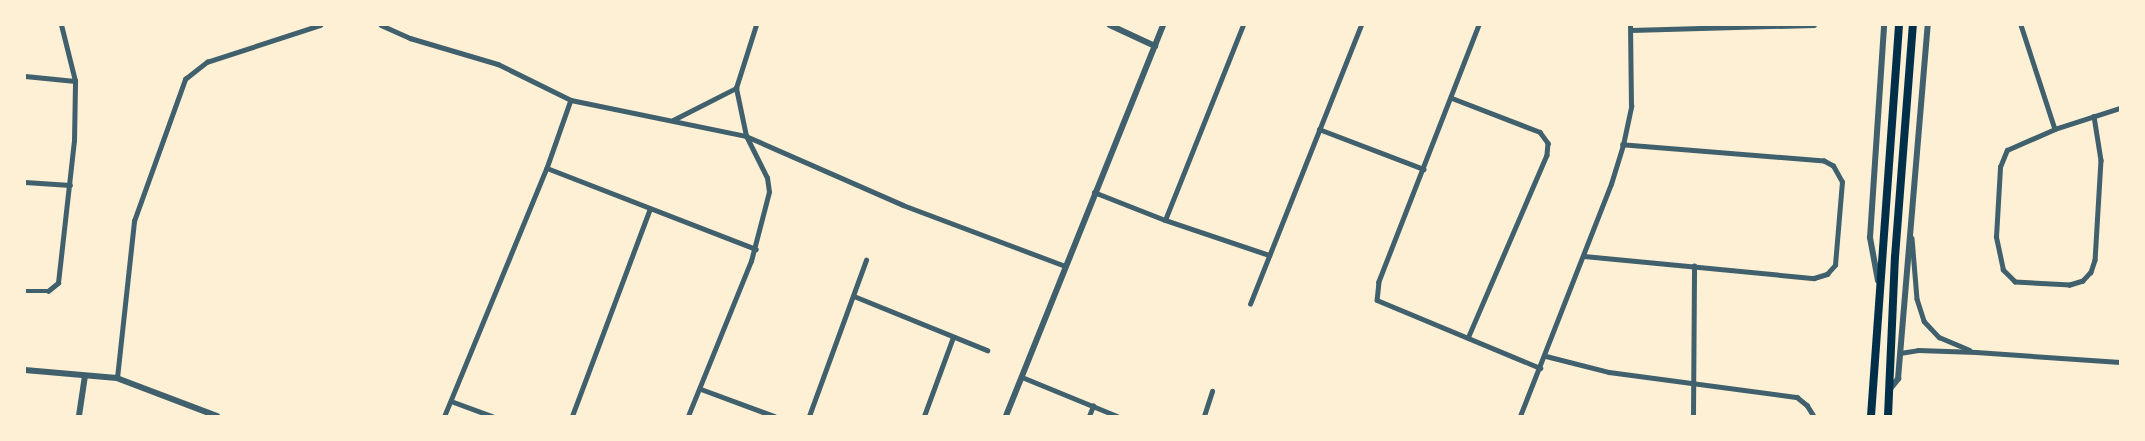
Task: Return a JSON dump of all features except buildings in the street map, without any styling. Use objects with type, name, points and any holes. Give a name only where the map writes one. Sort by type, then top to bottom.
[{"type":"highway","points":[[1871,416],[1899,25]]},
{"type":"highway","points":[[1888,416],[1895,257],[1913,25]]},
{"type":"street","points":[[25,291],[48,291],[58,283],[70,185],[75,81],[61,25]]},
{"type":"street","points":[[117,378],[134,221],[185,78],[207,62],[320,25]]},
{"type":"street","points":[[381,25],[410,38],[498,64],[571,100],[644,117],[673,120],[746,136],[903,206],[1065,266]]},
{"type":"street","points":[[688,416],[701,389],[756,249],[769,192],[767,178],[746,136],[736,88],[756,25]]},
{"type":"street","points":[[1110,25],[1155,46]]},
{"type":"street","points":[[1006,416],[1094,192],[1163,25]]},
{"type":"street","points":[[1165,220],[1242,25]]},
{"type":"street","points":[[1250,304],[1361,25]]},
{"type":"street","points":[[1479,25],[1379,282],[1377,300],[1540,368]]},
{"type":"street","points":[[1520,416],[1546,356],[1623,145],[1631,106],[1631,27],[1814,25]]},
{"type":"street","points":[[1879,286],[1870,238],[1884,25]]},
{"type":"street","points":[[1890,389],[1898,379],[1928,25]]},
{"type":"street","points":[[2021,25],[2055,129]]},
{"type":"street","points":[[25,76],[75,81]]},
{"type":"street","points":[[673,120],[736,88]]},
{"type":"street","points":[[1452,98],[1540,132],[1548,143],[1548,155],[1468,338]]},
{"type":"street","points":[[445,416],[547,168],[571,100]]},
{"type":"street","points":[[2094,116],[2101,160],[2094,260],[2091,272],[2083,281],[2070,285],[2015,282],[2003,270],[1996,237],[2000,167],[2013,144],[2055,129],[2094,116],[2120,108]]},
{"type":"street","points":[[1319,129],[1424,169]]},
{"type":"street","points":[[1584,256],[1814,278],[1827,274],[1835,265],[1842,182],[1839,171],[1824,161],[1623,145]]},
{"type":"street","points":[[547,168],[756,249]]},
{"type":"street","points":[[25,182],[70,185]]},
{"type":"street","points":[[1094,192],[1165,220],[1269,255]]},
{"type":"street","points":[[572,416],[650,209]]},
{"type":"street","points":[[1912,231],[1917,299],[1924,321],[1939,337],[1976,352]]},
{"type":"street","points":[[809,416],[866,260]]},
{"type":"street","points":[[1693,416],[1696,384],[1694,266]]},
{"type":"street","points":[[854,296],[987,350]]},
{"type":"street","points":[[924,416],[953,337]]},
{"type":"street","points":[[1900,353],[1918,350],[1976,352],[2120,362]]},
{"type":"street","points":[[1546,356],[1609,372],[1797,397],[1807,405],[1814,416]]},
{"type":"street","points":[[25,370],[117,378],[217,416]]},
{"type":"street","points":[[78,416],[85,376]]},
{"type":"street","points":[[1022,377],[1116,416]]},
{"type":"street","points":[[701,389],[774,416]]},
{"type":"street","points":[[1204,416],[1212,391]]},
{"type":"street","points":[[451,401],[492,416]]},
{"type":"street","points":[[1089,416],[1093,406]]}]
